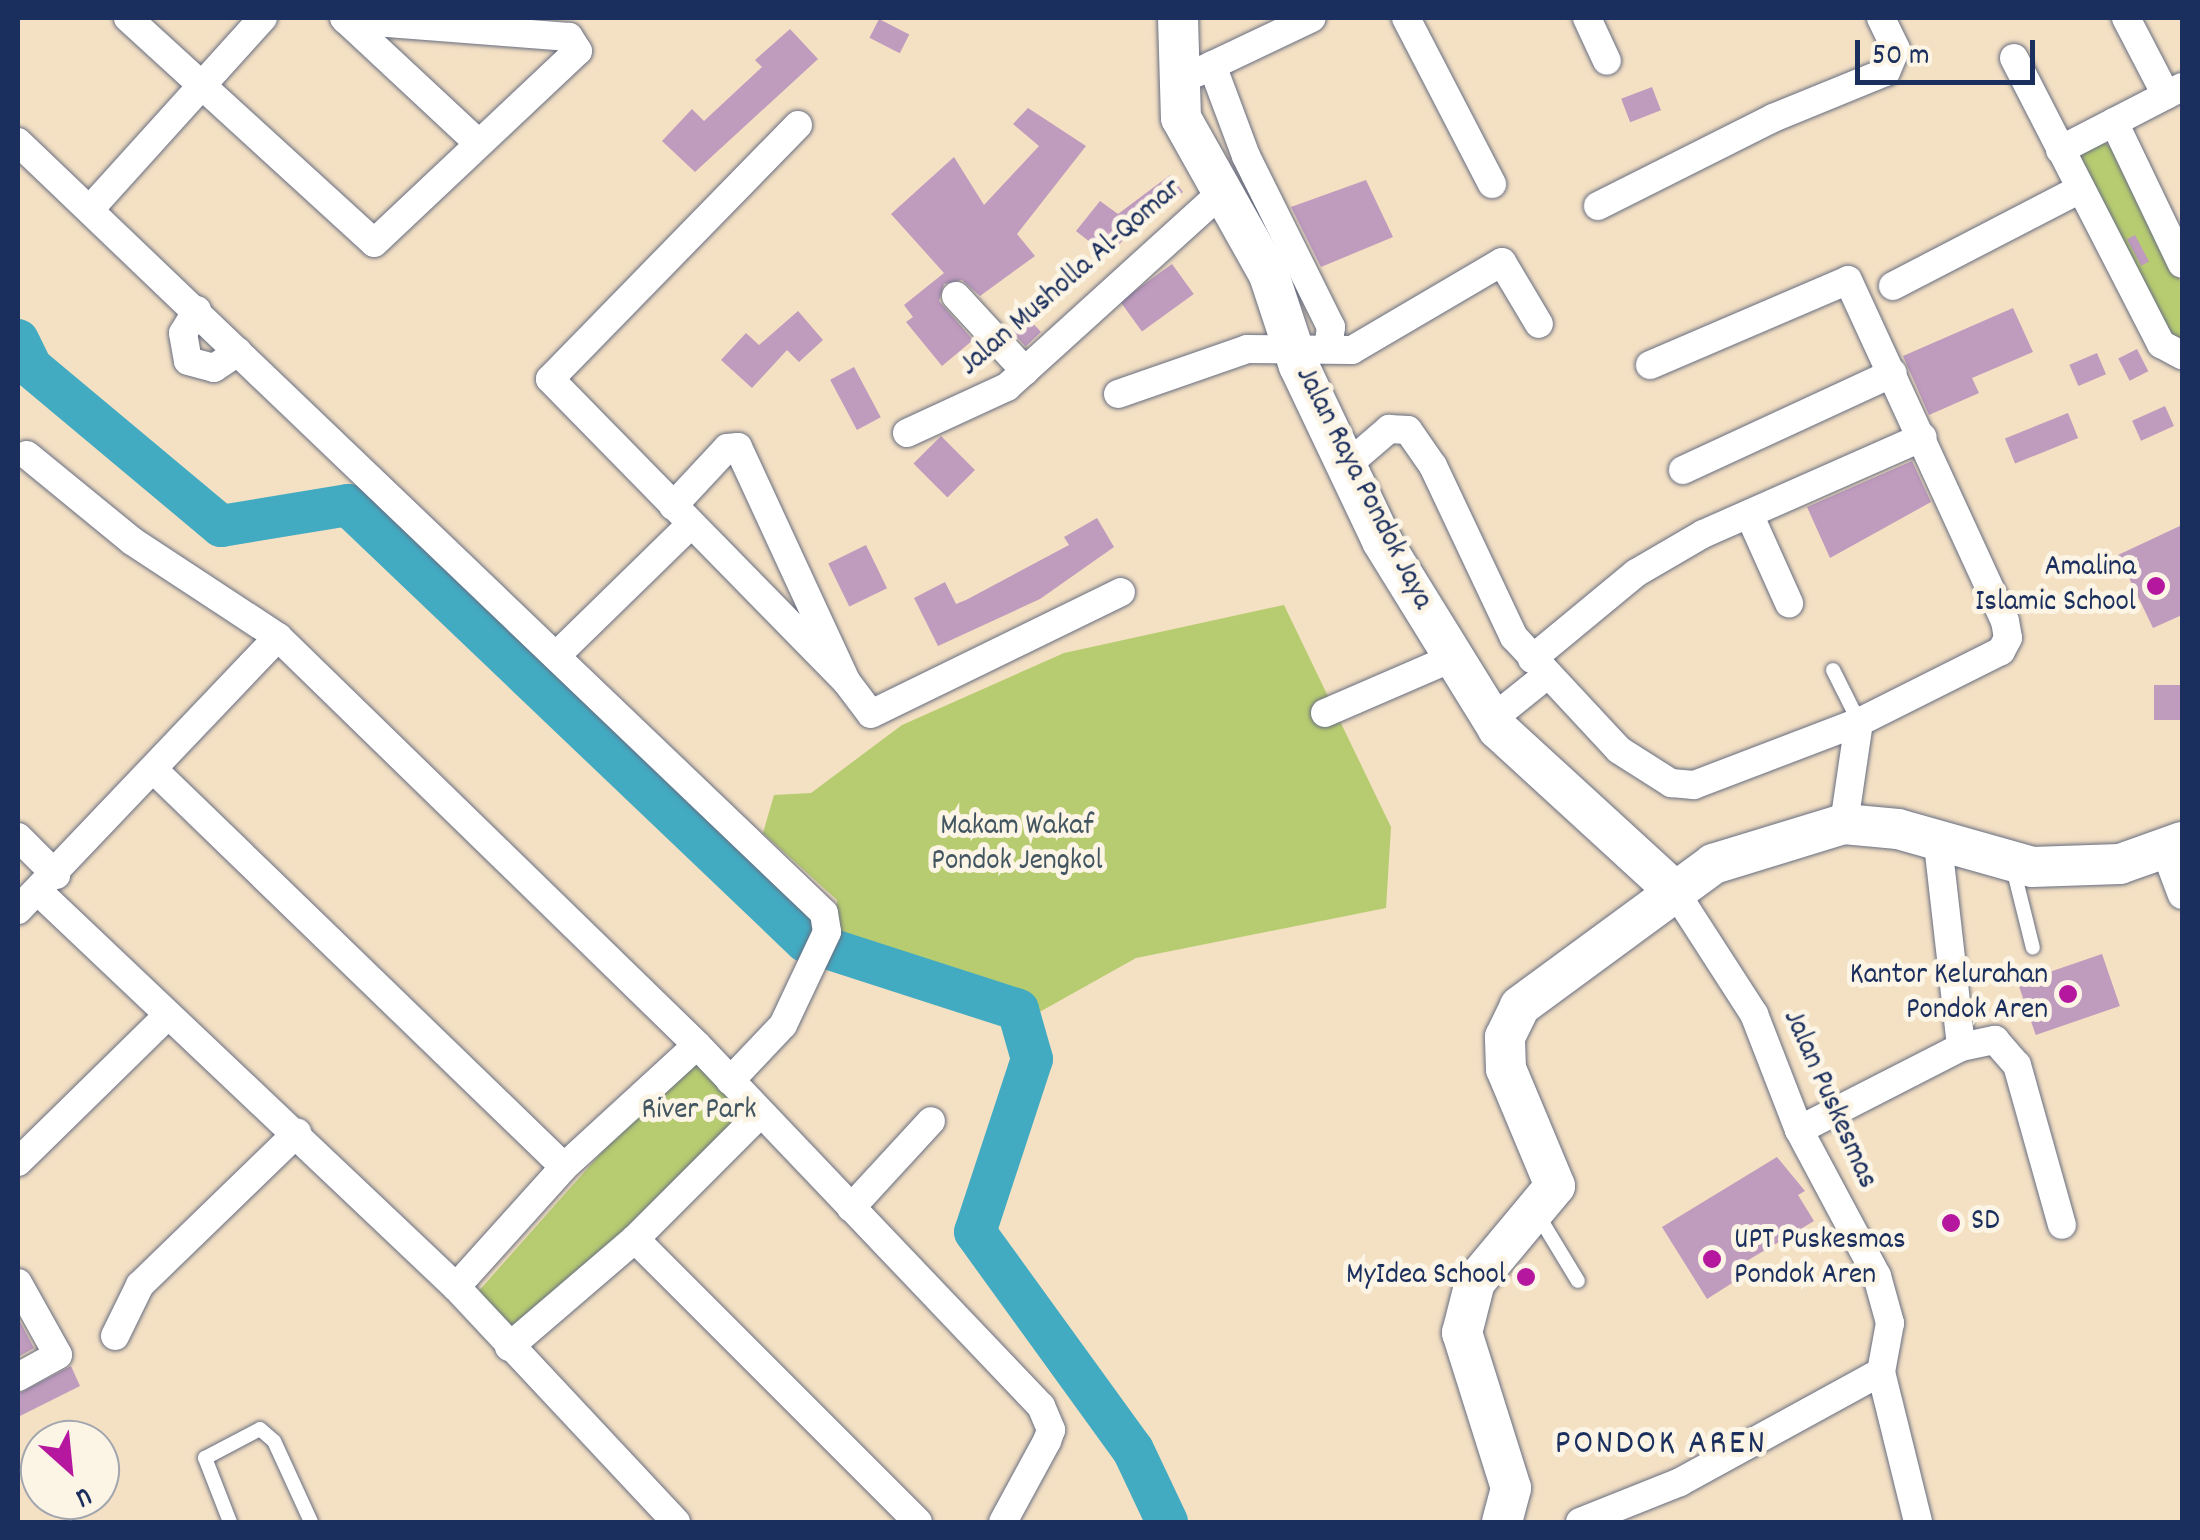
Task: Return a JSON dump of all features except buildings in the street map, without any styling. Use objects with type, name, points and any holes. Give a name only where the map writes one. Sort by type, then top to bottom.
[{"type":"main road","name":"Jalan Raya Pondok Jaya","points":[[1178,18],[1190,80],[1193,142],[1309,347],[1346,466],[1450,658],[1491,720],[1546,780],[1674,890]]},
{"type":"main road","points":[[1504,1522],[1510,1488],[1462,1333],[1464,1312],[1475,1282],[1551,1196],[1554,1176],[1506,1069],[1510,1022],[1520,1006],[1674,890],[1744,851],[1848,805],[1938,844],[2012,862],[2120,864],[2174,846]]},
{"type":"street","points":[[128,18],[374,244],[478,144],[574,60],[578,52],[569,37],[345,19]]},
{"type":"street","points":[[92,207],[264,18]]},
{"type":"street","points":[[1309,347],[1331,327],[1246,156],[1190,80],[1312,18]]},
{"type":"street","points":[[1406,18],[1492,184]]},
{"type":"street","points":[[1587,18],[1607,61]]},
{"type":"street","points":[[1598,206],[1773,118],[1886,72],[1896,50],[1881,18]]},
{"type":"street","points":[[2060,150],[2174,91],[2126,18]]},
{"type":"street","points":[[345,19],[478,144]]},
{"type":"street","points":[[2014,58],[2161,344],[2182,355]]},
{"type":"street","points":[[2114,122],[2174,225],[2182,264]]},
{"type":"street","points":[[798,125],[550,379],[846,681]]},
{"type":"street","points":[[18,142],[92,207],[238,352],[559,653],[824,913],[827,932],[793,1007],[730,1081]]},
{"type":"street","points":[[1894,286],[2080,189]]},
{"type":"street","name":"Jalan Musholla Al-Qomar","points":[[907,434],[937,416],[986,402],[1222,191]]},
{"type":"street","points":[[1118,394],[1247,349],[1352,350],[1502,262],[1539,324]]},
{"type":"street","points":[[1346,466],[1390,429],[1408,430],[1433,466],[1495,600],[1540,667],[1619,750],[1671,783],[1694,785],[1860,722],[2002,651],[2008,638],[1922,437],[1848,280],[1650,365]]},
{"type":"street","points":[[956,296],[1025,371]]},
{"type":"street","points":[[196,310],[183,333],[188,361],[214,368],[238,352]]},
{"type":"street","points":[[1683,470],[1893,373]]},
{"type":"street","points":[[1491,720],[1636,573],[1749,514],[1922,437]]},
{"type":"street","points":[[559,653],[681,516],[727,448],[738,447],[846,681],[864,708],[880,714],[1121,592]]},
{"type":"street","points":[[26,455],[132,541],[278,638],[697,1045],[1048,1418],[1048,1441],[1003,1522]]},
{"type":"street","points":[[1749,514],[1789,603]]},
{"type":"street","points":[[18,910],[48,884],[278,638]]},
{"type":"street","points":[[1325,713],[1450,658]]},
{"type":"street","points":[[1848,805],[1860,722]]},
{"type":"street","points":[[155,770],[564,1167]]},
{"type":"street","points":[[18,837],[48,884],[168,1014],[456,1287],[676,1522]]},
{"type":"street","points":[[1938,844],[1961,1047]]},
{"type":"street","points":[[2174,846],[2182,895]]},
{"type":"street","name":"Jalan Puskesmas","points":[[1674,890],[1754,1014],[1799,1130],[1886,1299],[1890,1323],[1881,1372],[1918,1522]]},
{"type":"street","points":[[18,1162],[168,1014]]},
{"type":"street","points":[[1799,1130],[1961,1047],[1995,1040],[2017,1064],[2062,1225]]},
{"type":"street","points":[[456,1287],[564,1167],[697,1045]]},
{"type":"street","points":[[509,1347],[635,1239],[761,1113]]},
{"type":"street","points":[[852,1208],[931,1122]]},
{"type":"street","points":[[115,1336],[140,1286],[297,1133]]},
{"type":"street","points":[[635,1239],[918,1522]]},
{"type":"street","points":[[18,1283],[58,1355],[18,1377]]},
{"type":"street","points":[[1580,1522],[1680,1482],[1881,1372]]},
{"type":"lane","points":[[1833,670],[1860,722]]},
{"type":"lane","points":[[2012,862],[2033,948]]},
{"type":"lane","points":[[1537,1214],[1578,1281]]},
{"type":"lane","points":[[230,1522],[205,1458],[260,1428],[274,1441],[312,1522]]},
{"type":"green space","points":[[2102,142],[2112,147],[2182,285],[2182,343],[2174,348],[2074,155]]},
{"type":"green space","name":"Makam Wakaf Pondok Jengkol","points":[[1284,605],[1391,827],[1386,908],[1136,958],[1036,1014],[835,964],[837,900],[763,833],[774,795],[811,793],[902,725],[1064,653]]},
{"type":"green space","name":"River Park","points":[[697,1045],[761,1113],[509,1347],[469,1302]]},
{"type":"waterway","points":[[18,340],[31,367],[221,526],[348,505],[805,941],[1018,1010],[1032,1059],[975,1232],[1133,1450],[1167,1522]]},
{"type":"place","name":"Amalina Islamic School","points":[[2156,586]]},
{"type":"place","name":"Kantor Kelurahan Pondok Aren","points":[[2068,994]]},
{"type":"place","name":"SD","points":[[1951,1223]]},
{"type":"place","name":"UPT Puskesmas Pondok Aren","points":[[1712,1259]]},
{"type":"place","name":"MyIdea School","points":[[1526,1277]]},
{"type":"district","name":"PONDOK AREN","points":[[1661,1445]]}]
